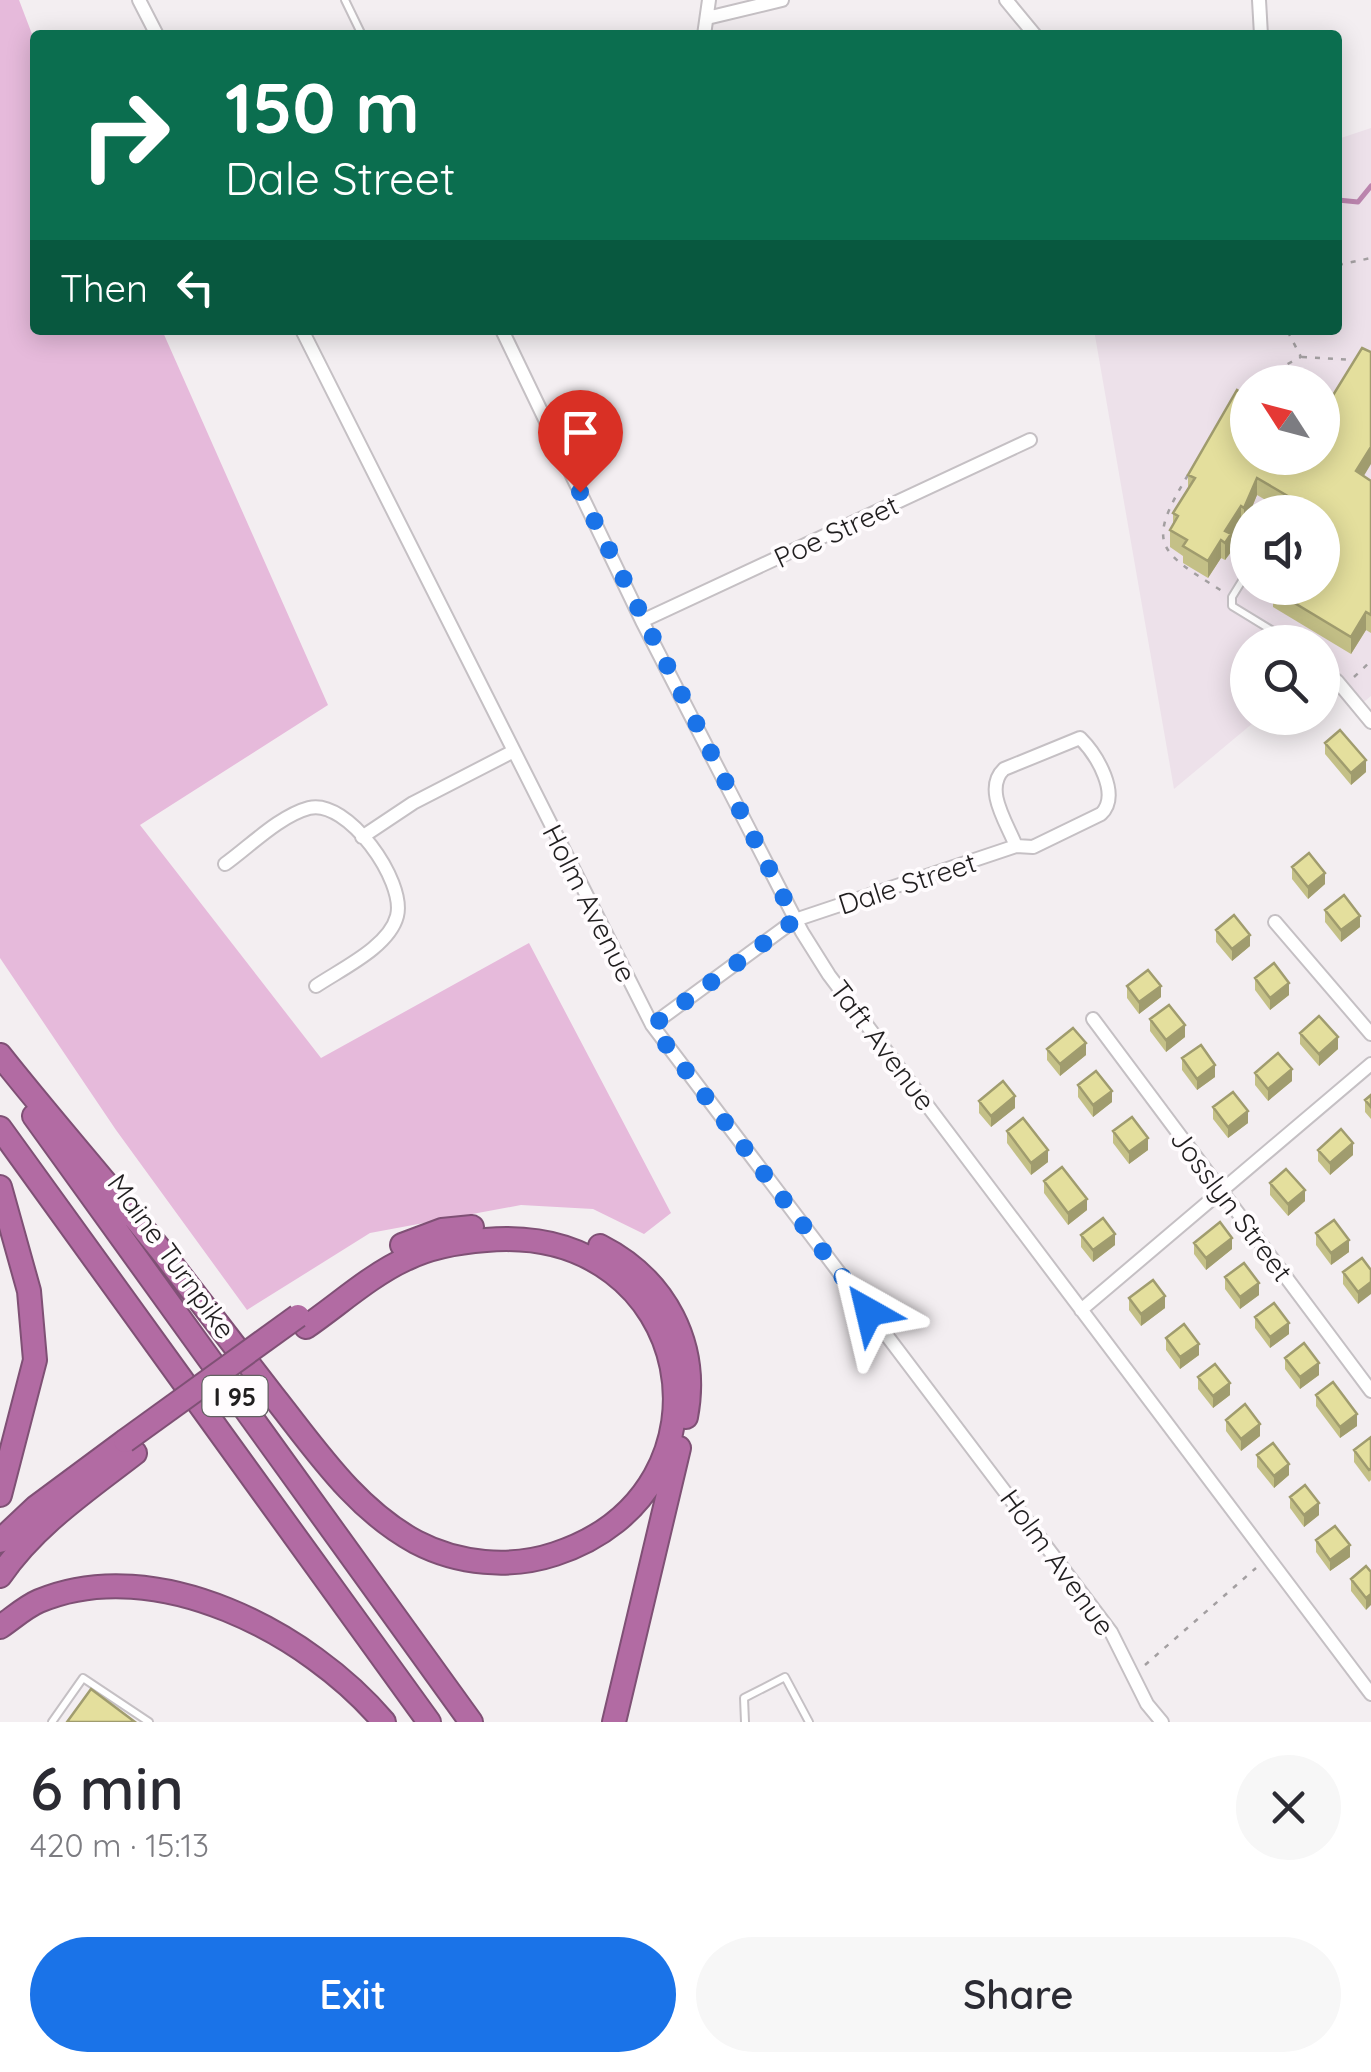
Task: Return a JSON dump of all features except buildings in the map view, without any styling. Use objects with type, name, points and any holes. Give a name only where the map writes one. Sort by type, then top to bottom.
[{"type":"highway","points":[[0,1055],[80,1147],[329,1467],[383,1520],[415,1541],[450,1556],[488,1562],[526,1561],[563,1552],[597,1534],[627,1510],[651,1482],[669,1440],[676,1396],[659,1326],[626,1282],[595,1260],[560,1244],[524,1238],[472,1241],[405,1259],[302,1322]]},
{"type":"highway","name":"Maine Turnpike","points":[[0,1069],[471,1722]]},
{"type":"highway","name":"I 95","points":[[0,1128],[430,1722]]},
{"type":"highway","points":[[0,1186],[28,1291],[35,1360],[0,1495]]},
{"type":"highway","points":[[0,1541],[36,1508],[130,1447],[302,1322],[398,1246],[442,1230],[471,1227],[524,1224],[578,1235],[628,1262],[656,1288],[676,1319],[688,1354],[691,1392],[614,1722]]},
{"type":"highway","points":[[0,1576],[18,1550],[130,1447]]},
{"type":"highway","points":[[0,1627],[36,1602],[73,1591],[110,1588],[187,1598],[224,1608],[294,1642],[354,1689],[384,1722]]},
{"type":"street","points":[[140,0],[154,30]]},
{"type":"street","points":[[705,30],[710,0]]},
{"type":"street","points":[[707,18],[782,0]]},
{"type":"street","points":[[1006,0],[1031,30]]},
{"type":"street","points":[[1258,0],[1261,30]]},
{"type":"street","name":"Holm Avenue","points":[[305,335],[652,1026],[1099,1616],[1162,1722]]},
{"type":"street","name":"Taft Avenue","points":[[504,335],[642,621],[795,920],[829,975],[1371,1694]]},
{"type":"street","name":"Poe Street","points":[[642,621],[1030,440]]},
{"type":"street","points":[[1340,685],[1371,722]]},
{"type":"street","name":"Dale Street","points":[[652,1026],[795,920],[1016,846],[1033,846],[1101,814],[1110,806],[1111,794],[1080,738],[1004,769],[996,778],[994,788],[1016,846]]},
{"type":"street","points":[[362,837],[413,802],[514,751]]},
{"type":"street","points":[[225,864],[310,808],[336,810],[362,837],[392,883],[398,914],[382,940],[316,986]]},
{"type":"street","points":[[1275,922],[1371,1034]]},
{"type":"street","name":"Josslyn Street","points":[[1093,1020],[1371,1391]]},
{"type":"street","points":[[1081,1310],[1371,1064]]},
{"type":"lane","points":[[345,0],[360,30]]},
{"type":"lane","points":[[1235,605],[1237,611],[1261,625]]},
{"type":"lane","points":[[746,1722],[744,1698],[786,1677],[806,1721]]},
{"type":"lane","points":[[52,1722],[83,1678],[149,1722]]},
{"type":"path","points":[[1342,264],[1371,258]]},
{"type":"path","points":[[1289,335],[1300,357]]},
{"type":"path","points":[[1285,365],[1300,357],[1361,361]]},
{"type":"path","points":[[1195,464],[1165,514],[1164,543],[1176,562],[1230,596]]},
{"type":"path","points":[[1340,685],[1371,661]]},
{"type":"path","points":[[1133,1675],[1268,1558]]},
{"type":"shaded area","points":[[0,0],[19,0],[30,30],[30,335],[164,335],[328,705],[140,825],[321,1058],[529,943],[671,1213],[644,1234],[593,1209],[521,1205],[370,1233],[247,1310],[116,1130],[0,958]]},
{"type":"shaded area","points":[[1371,128],[1371,696],[1360,705],[1340,683],[1340,625],[1230,625],[1230,735],[1239,735],[1174,789],[1095,335],[1342,335],[1342,138]]},
{"type":"waterway","points":[[1342,200],[1358,202],[1371,186]]},
{"type":"route","points":[[580,492],[766,869],[795,920],[768,936],[652,1026],[869,1312]]}]
